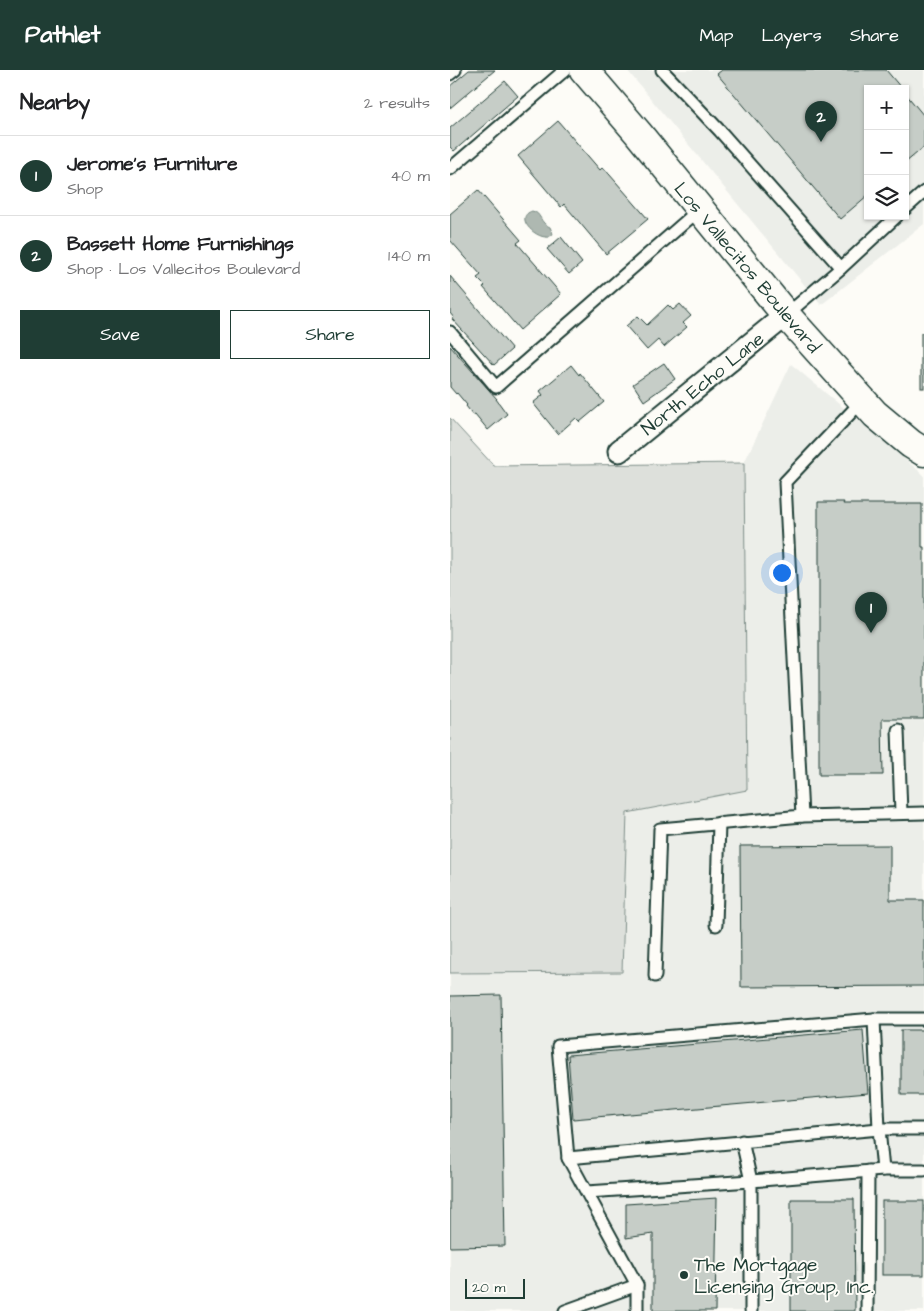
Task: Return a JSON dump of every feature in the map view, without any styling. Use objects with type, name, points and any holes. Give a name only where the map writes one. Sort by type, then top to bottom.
[{"type":"street","name":"Los Vallecitos Boulevard","points":[[584,70],[638,133],[786,315],[875,414],[911,444],[924,452]]},
{"type":"street","name":"North Echo Lane","points":[[619,451],[786,315]]},
{"type":"lane","points":[[450,74],[455,70]]},
{"type":"lane","points":[[450,169],[565,70]]},
{"type":"lane","points":[[662,70],[720,131],[841,268]]},
{"type":"lane","points":[[909,205],[924,192]]},
{"type":"lane","points":[[450,332],[496,387],[700,209]]},
{"type":"lane","points":[[786,315],[893,220]]},
{"type":"lane","points":[[802,816],[785,482],[863,400]]},
{"type":"lane","points":[[898,730],[901,814]]},
{"type":"lane","points":[[654,976],[660,829],[802,816],[924,813]]},
{"type":"lane","points":[[716,925],[719,823]]},
{"type":"lane","points":[[637,1311],[637,1285],[568,1158],[558,1046],[874,1019],[924,1019]]},
{"type":"lane","points":[[874,1019],[883,1170]]},
{"type":"lane","points":[[568,1158],[879,1128],[924,1129]]},
{"type":"lane","points":[[742,1141],[751,1181],[751,1311]]},
{"type":"lane","points":[[587,1192],[883,1170],[924,1170]]},
{"type":"lane","points":[[867,1311],[868,1171]]},
{"type":"lane","points":[[565,1311],[637,1285]]},
{"type":"shaded area","points":[[627,70],[924,70],[924,224],[821,305]]},
{"type":"shaded area","points":[[532,211],[550,227],[553,234],[548,237],[541,236],[528,226],[525,218]]},
{"type":"shaded area","points":[[791,364],[924,475],[924,1311],[450,1311],[450,973],[622,972],[627,813],[747,789],[744,463]]},
{"type":"shaded area","points":[[450,418],[494,466],[744,463],[747,790],[627,813],[622,972],[450,973]]},
{"type":"building","points":[[469,70],[495,70],[450,108],[450,86]]},
{"type":"building","points":[[722,70],[886,70],[899,85],[864,85],[864,198],[840,219],[717,74]]},
{"type":"building","points":[[505,81],[518,96],[454,151],[450,147],[450,128]]},
{"type":"building","points":[[909,98],[924,116],[924,147],[909,160]]},
{"type":"building","points":[[558,121],[600,170],[603,167],[648,219],[606,254],[564,204],[561,207],[518,156]]},
{"type":"building","points":[[478,190],[521,240],[517,243],[561,294],[520,330],[483,287],[485,286],[477,278],[481,275],[450,240],[450,214]]},
{"type":"building","points":[[561,237],[582,263],[569,274],[547,249]]},
{"type":"building","points":[[450,276],[512,349],[494,365],[452,319],[454,318],[450,313]]},
{"type":"building","points":[[680,304],[691,316],[683,323],[687,327],[664,347],[658,340],[647,350],[626,326],[638,316],[647,325],[668,305],[673,310]]},
{"type":"building","points":[[921,333],[924,333],[924,388],[921,388]]},
{"type":"building","points":[[450,346],[497,399],[507,414],[488,430],[450,387]]},
{"type":"building","points":[[664,363],[675,379],[644,401],[633,384]]},
{"type":"building","points":[[571,365],[604,402],[580,422],[576,418],[558,434],[533,403],[543,395],[540,391]]},
{"type":"building","points":[[818,502],[844,502],[843,504],[922,504],[922,547],[924,547],[924,719],[882,719],[883,775],[819,775]]},
{"type":"building","points":[[890,845],[890,900],[924,900],[924,986],[741,987],[740,846]]},
{"type":"building","points":[[501,995],[505,1246],[450,1247],[450,996]]},
{"type":"building","points":[[863,1030],[868,1093],[573,1119],[568,1055]]},
{"type":"building","points":[[901,1030],[924,1030],[924,1095],[901,1095]]},
{"type":"building","name":"The Mortgage Licensing Group, Inc.","points":[[717,1198],[715,1311],[653,1311],[653,1234],[626,1238],[626,1204]]},
{"type":"building","points":[[791,1199],[854,1199],[855,1311],[791,1311]]},
{"type":"building","points":[[882,1201],[924,1201],[924,1275],[882,1275]]},
{"type":"place","name":"Bassett Home Furnishings","points":[[821,142]]},
{"type":"place","name":"Jerome's Furniture","points":[[871,633]]},
{"type":"place","name":"The Mortgage Licensing Group, Inc.","points":[[684,1275]]}]
